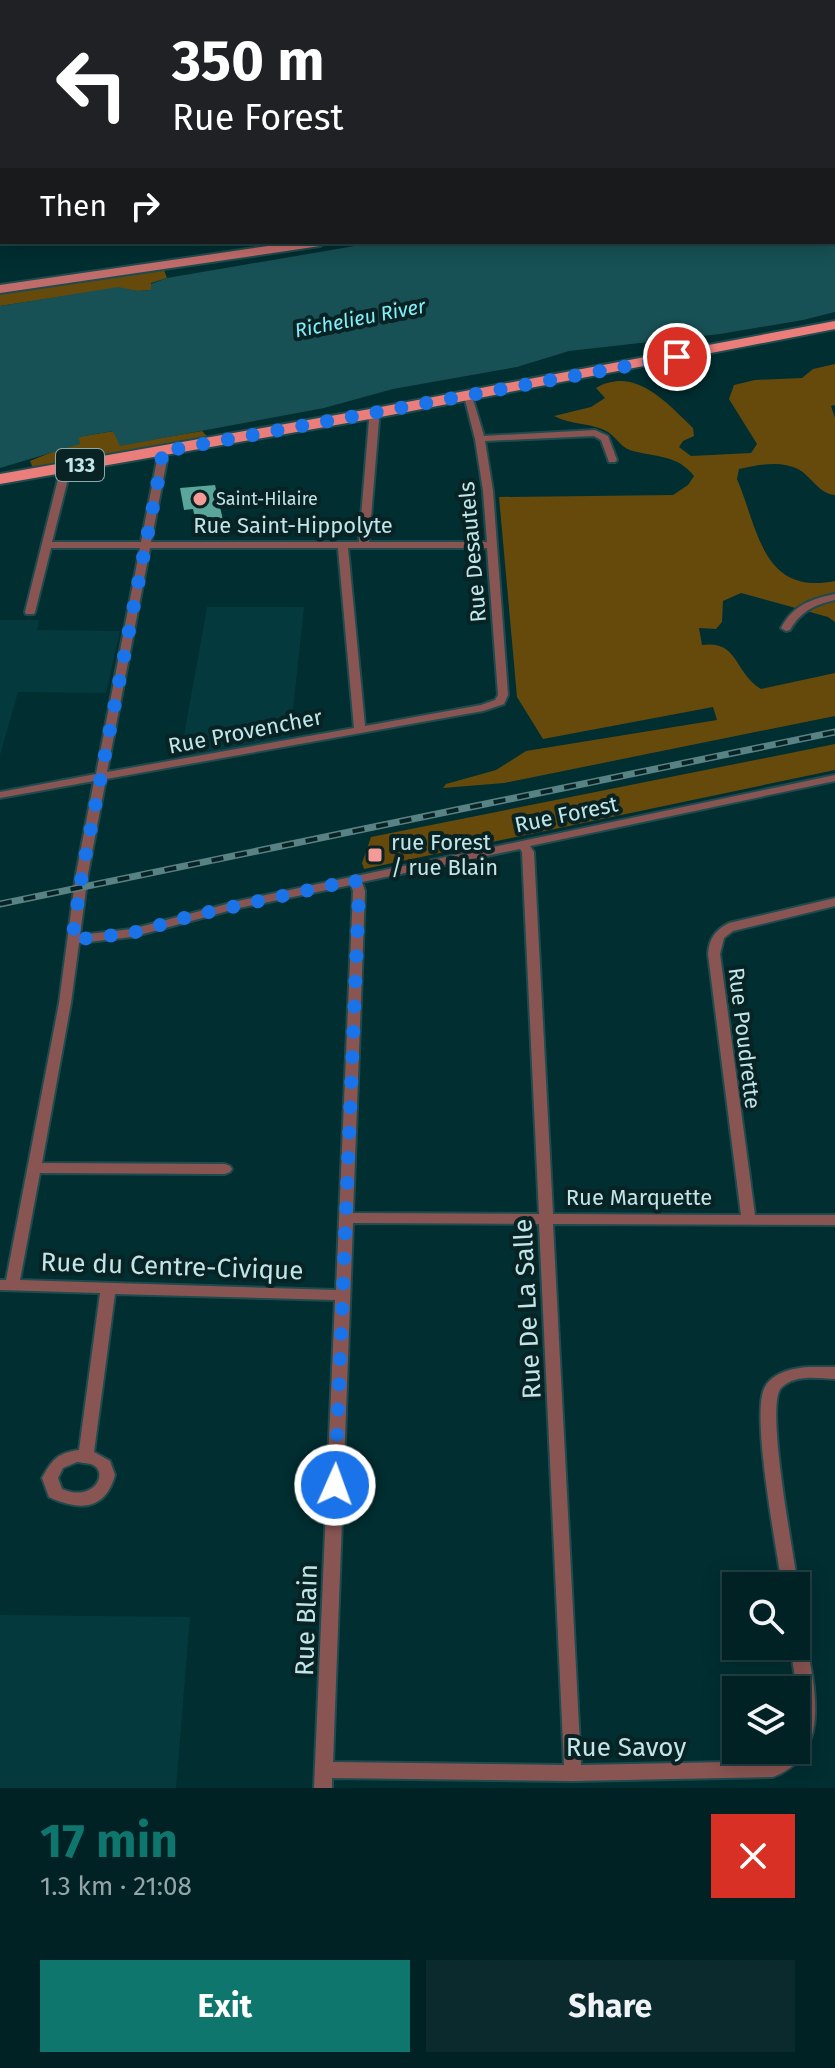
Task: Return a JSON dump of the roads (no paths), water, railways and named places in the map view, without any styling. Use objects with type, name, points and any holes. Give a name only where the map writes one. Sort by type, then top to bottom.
[{"type":"main road","points":[[0,289],[306,244]]},
{"type":"main road","name":"133","points":[[0,479],[468,396],[835,325]]},
{"type":"street","name":"Rue Desautels","points":[[468,396],[480,439],[492,545],[503,695],[497,704]]},
{"type":"street","points":[[364,544],[374,420],[370,414]]},
{"type":"street","points":[[480,439],[595,433],[605,438],[612,460]]},
{"type":"street","points":[[6,1285],[36,1168],[65,1003],[72,940],[162,460],[160,452]]},
{"type":"street","points":[[30,612],[66,467]]},
{"type":"street","name":"Rue Saint-Hippolyte","points":[[46,545],[492,545]]},
{"type":"street","points":[[343,545],[360,730]]},
{"type":"street","points":[[786,628],[792,614],[804,606],[835,597]]},
{"type":"street","name":"Rue Provencher","points":[[0,795],[497,704]]},
{"type":"street","name":"Rue Forest","points":[[72,940],[132,933],[191,916],[835,778]]},
{"type":"street","name":"Rue De La Salle","points":[[523,844],[528,852],[573,1773]]},
{"type":"street","name":"Rue Blain","points":[[323,1779],[359,891],[355,880]]},
{"type":"street","name":"Rue Poudrette","points":[[749,1220],[714,954],[715,941],[721,932],[733,926],[835,902]]},
{"type":"street","points":[[36,1168],[225,1169]]},
{"type":"street","name":"Rue Marquette","points":[[346,1218],[835,1220]]},
{"type":"street","name":"Rue du Centre-Civique","points":[[6,1285],[343,1295]]},
{"type":"street","points":[[86,1456],[108,1289]]},
{"type":"street","points":[[788,1572],[771,1446],[768,1396],[772,1387],[786,1377],[835,1373]]},
{"type":"street","name":"Rue Savoy","points":[[323,1779],[757,1772],[787,1763],[803,1747],[809,1727],[800,1660]]},
{"type":"water","name":"Richelieu River","points":[[366,244],[835,244],[835,312],[720,334],[569,351],[517,367],[393,389],[324,408],[120,446],[113,431],[79,437],[80,444],[0,468],[0,306],[118,287],[151,290],[151,284],[167,278]]},
{"type":"railway","points":[[0,904],[835,732]]},
{"type":"place","name":"Saint-Hilaire","points":[[200,499]]},
{"type":"place","name":"rue Forest / rue Blain","points":[[375,855]]}]
